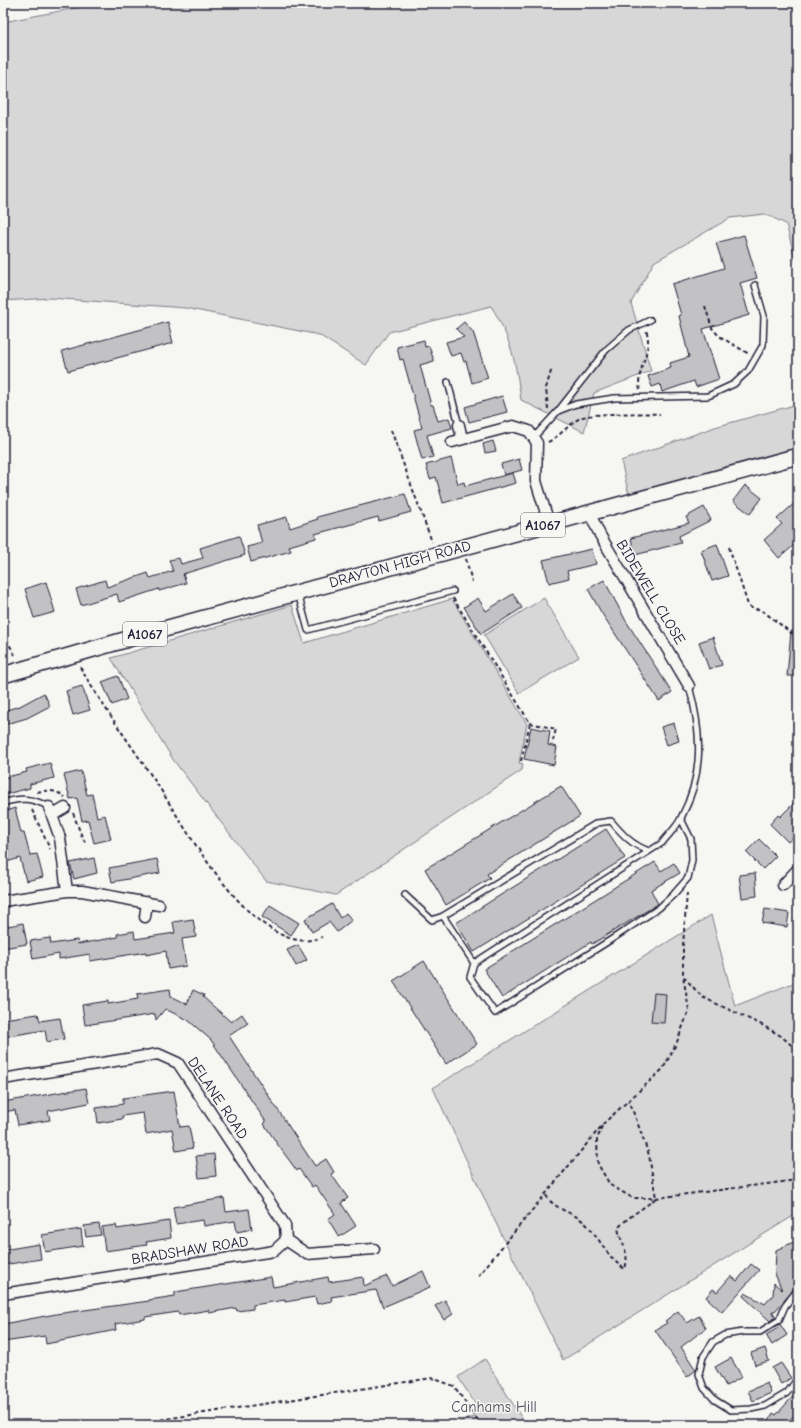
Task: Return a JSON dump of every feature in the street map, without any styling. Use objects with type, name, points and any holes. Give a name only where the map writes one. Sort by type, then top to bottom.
[{"type":"main road","name":"DRAYTON HIGH ROAD","points":[[3,675],[297,592],[798,456]]},
{"type":"street","points":[[459,425],[462,438]]},
{"type":"street","points":[[452,442],[462,438],[512,426],[529,431],[536,440],[536,481],[549,523]]},
{"type":"street","name":"BIDEWELL CLOSE","points":[[589,512],[600,535],[689,686]]},
{"type":"street","points":[[65,808],[51,811],[60,838],[67,891]]},
{"type":"street","points":[[783,885],[798,869]]},
{"type":"street","points":[[3,901],[67,891],[82,891],[159,904]]},
{"type":"street","points":[[145,917],[147,902]]},
{"type":"street","name":"DELANE ROAD","points":[[3,1079],[158,1054],[178,1063],[285,1225],[286,1240]]},
{"type":"street","points":[[286,1240],[307,1254],[374,1249]]},
{"type":"street","name":"BRADSHAW ROAD","points":[[3,1294],[274,1251],[286,1240]]},
{"type":"lane","points":[[558,411],[576,404],[614,398],[708,396],[734,384],[748,371],[763,345],[764,316],[755,285]]},
{"type":"lane","points":[[536,440],[550,418],[558,411],[606,350],[629,330],[650,320]]},
{"type":"lane","points":[[448,382],[459,425]]},
{"type":"lane","points":[[297,592],[308,630],[452,592]]},
{"type":"lane","points":[[681,819],[691,839],[692,860],[688,878],[659,908],[586,957],[495,1013],[470,977],[474,963],[662,843],[681,819],[694,785],[700,746],[697,714],[689,686]]},
{"type":"lane","points":[[3,803],[16,799],[27,799],[51,811]]},
{"type":"lane","points":[[405,895],[432,920],[443,916],[597,823],[611,821],[626,839],[637,847],[649,851]]},
{"type":"lane","points":[[443,916],[474,963]]},
{"type":"lane","points":[[798,1289],[785,1306],[779,1320],[760,1332],[743,1332],[725,1335],[713,1342],[703,1357],[699,1374],[704,1388],[715,1400],[731,1410],[751,1409],[766,1406],[787,1393],[798,1378]]},
{"type":"path","points":[[705,306],[712,328],[719,336],[756,358]]},
{"type":"path","points":[[641,397],[639,387],[642,367],[648,348],[648,334],[643,323]]},
{"type":"path","points":[[550,418],[546,404],[546,388],[552,368]]},
{"type":"path","points":[[536,440],[548,442],[556,438],[566,427],[582,417],[642,413],[660,414]]},
{"type":"path","points":[[391,430],[424,525],[437,554]]},
{"type":"path","points":[[463,547],[472,582]]},
{"type":"path","points":[[729,547],[748,605],[754,610],[758,609],[764,612],[798,638]]},
{"type":"path","points":[[452,592],[530,723],[521,761]]},
{"type":"path","points":[[3,633],[24,670]]},
{"type":"path","points":[[73,655],[120,730],[163,793],[189,838],[235,897],[261,922],[288,939],[313,941],[322,937]]},
{"type":"path","points":[[530,723],[556,729],[552,744]]},
{"type":"path","points":[[27,799],[52,855]]},
{"type":"path","points":[[478,1276],[604,1123],[664,1069],[677,1042],[689,1010],[683,976],[683,945],[688,878]]},
{"type":"path","points":[[683,976],[702,997],[762,1025],[798,1051]]},
{"type":"path","points":[[628,1101],[649,1155],[656,1198]]},
{"type":"path","points":[[604,1123],[597,1140],[598,1164],[610,1185],[633,1198],[656,1198],[798,1180]]},
{"type":"path","points":[[546,1195],[548,1199],[557,1207],[576,1216],[586,1224],[600,1245],[625,1269],[627,1260],[626,1250],[618,1228],[625,1220],[656,1198]]},
{"type":"path","points":[[126,1425],[432,1378],[454,1386],[481,1425]]},
{"type":"green space","points":[[102,3],[798,3],[798,270],[786,224],[765,214],[730,218],[654,262],[631,303],[651,371],[594,393],[584,432],[521,400],[512,351],[498,318],[491,306],[389,332],[366,365],[319,335],[185,308],[50,298],[3,301],[3,22]]},
{"type":"green space","points":[[798,404],[798,452],[629,495],[621,461],[715,427]]},
{"type":"green space","points":[[544,598],[579,657],[519,693],[484,635]]},
{"type":"green space","points":[[452,599],[527,724],[519,763],[523,764],[522,770],[336,895],[266,881],[174,761],[111,658],[292,605],[304,643]]},
{"type":"green space","points":[[711,915],[735,1006],[798,981],[798,1213],[563,1360],[492,1215],[433,1088]]},
{"type":"green space","name":"Canhams Hill","points":[[485,1359],[526,1425],[450,1425],[474,1417],[476,1405],[458,1377]]},
{"type":"building","points":[[744,235],[757,278],[740,283],[749,315],[703,329],[719,379],[696,387],[694,381],[662,392],[660,384],[652,387],[648,376],[671,368],[670,363],[689,357],[679,316],[681,315],[672,284],[724,268],[716,243]]},
{"type":"building","points":[[168,322],[173,343],[68,371],[62,351]]},
{"type":"building","points":[[464,322],[473,332],[488,378],[472,383],[466,361],[464,362],[461,353],[451,356],[446,342],[464,337],[456,329]]},
{"type":"building","points":[[424,340],[425,347],[429,346],[434,361],[420,365],[431,405],[433,405],[438,421],[449,418],[452,428],[427,435],[433,457],[422,460],[414,430],[422,428],[403,359],[400,360],[397,347]]},
{"type":"building","points":[[502,396],[507,412],[469,422],[465,407]]},
{"type":"building","points":[[493,441],[496,451],[485,453],[483,444]]},
{"type":"building","points":[[451,458],[458,484],[464,482],[465,486],[513,473],[516,483],[443,503],[436,477],[430,479],[426,465]]},
{"type":"building","points":[[519,459],[522,470],[504,475],[501,464]]},
{"type":"building","points":[[745,485],[762,498],[750,514],[733,501]]},
{"type":"building","points":[[405,494],[411,512],[379,521],[378,517],[315,534],[316,538],[289,546],[291,551],[251,562],[247,547],[262,543],[257,525],[287,517],[290,528],[318,519],[317,517]]},
{"type":"building","points":[[798,500],[798,542],[779,558],[764,540],[782,524],[777,519]]},
{"type":"building","points":[[704,507],[711,520],[679,536],[681,543],[635,555],[631,538],[689,523],[686,517]]},
{"type":"building","points":[[239,536],[245,555],[183,574],[186,583],[159,591],[159,589],[119,602],[117,594],[81,605],[76,589],[105,580],[107,587],[148,573],[150,578],[173,571],[169,560],[179,558],[181,564],[203,558],[200,548]]},
{"type":"building","points":[[717,544],[728,576],[712,581],[701,550]]},
{"type":"building","points":[[592,549],[596,564],[567,571],[569,578],[549,583],[543,560]]},
{"type":"building","points":[[604,580],[626,621],[672,692],[659,701],[601,612],[588,589]]},
{"type":"building","points":[[46,582],[55,612],[34,618],[25,589]]},
{"type":"building","points":[[513,594],[522,608],[481,634],[464,607],[478,598],[486,611]]},
{"type":"building","points":[[791,631],[798,631],[798,676],[787,676]]},
{"type":"building","points":[[713,637],[722,665],[709,669],[699,642]]},
{"type":"building","points":[[118,676],[127,699],[112,705],[102,682]]},
{"type":"building","points":[[82,686],[90,710],[73,715],[66,691]]},
{"type":"building","points":[[44,693],[50,706],[27,718],[3,725],[3,711],[20,706]]},
{"type":"building","points":[[674,723],[679,741],[667,745],[661,727]]},
{"type":"building","points":[[531,727],[550,731],[548,745],[557,747],[554,765],[524,759]]},
{"type":"building","points":[[50,763],[54,778],[30,784],[30,788],[6,794],[3,778],[27,772],[26,769]]},
{"type":"building","points":[[81,771],[87,795],[92,794],[97,817],[105,815],[111,839],[94,843],[88,820],[82,821],[77,798],[70,799],[64,775]]},
{"type":"building","points":[[561,786],[580,816],[487,874],[490,878],[446,905],[425,869]]},
{"type":"building","points":[[798,799],[798,833],[788,842],[770,824],[778,815],[780,817]]},
{"type":"building","points":[[15,808],[21,833],[24,833],[30,855],[37,854],[43,877],[26,881],[20,858],[3,863],[3,842],[5,842],[3,833],[3,812]]},
{"type":"building","points":[[606,829],[625,858],[474,952],[456,923]]},
{"type":"building","points":[[759,839],[776,856],[763,869],[746,852]]},
{"type":"building","points":[[94,858],[97,873],[74,879],[70,863]]},
{"type":"building","points":[[157,859],[160,873],[112,882],[109,868]]},
{"type":"building","points":[[655,862],[661,871],[674,863],[680,873],[651,890],[658,904],[592,944],[591,942],[502,998],[484,969]]},
{"type":"building","points":[[755,873],[757,896],[742,898],[739,875]]},
{"type":"building","points":[[332,904],[340,918],[346,913],[352,920],[337,932],[329,922],[312,932],[305,919]]},
{"type":"building","points":[[270,905],[299,923],[291,935],[262,917]]},
{"type":"building","points":[[765,909],[789,913],[787,927],[762,923]]},
{"type":"building","points":[[193,919],[196,937],[182,939],[186,966],[168,969],[166,951],[146,955],[146,952],[90,961],[90,954],[59,959],[59,954],[33,959],[30,941],[50,938],[51,944],[77,940],[78,944],[118,937],[117,934],[134,931],[135,939],[175,933],[173,922]]},
{"type":"building","points":[[23,923],[27,944],[3,948],[3,927]]},
{"type":"building","points":[[298,945],[307,960],[296,966],[287,950]]},
{"type":"building","points":[[424,961],[477,1044],[446,1064],[393,981]]},
{"type":"building","points":[[170,989],[171,996],[187,1004],[193,990],[204,995],[203,997],[231,1022],[242,1014],[248,1023],[229,1036],[315,1166],[326,1159],[334,1172],[331,1174],[348,1198],[341,1203],[356,1226],[339,1237],[328,1219],[335,1214],[315,1185],[312,1187],[299,1169],[297,1171],[278,1145],[264,1124],[266,1122],[211,1040],[188,1020],[165,1009],[156,1020],[155,1014],[85,1025],[82,1005],[108,1001],[108,1004],[138,999],[137,994]]},
{"type":"building","points":[[654,993],[666,994],[664,1023],[651,1022]]},
{"type":"building","points":[[38,1014],[40,1021],[60,1018],[64,1039],[47,1042],[45,1030],[3,1037],[3,1019]]},
{"type":"building","points":[[86,1088],[89,1103],[48,1111],[50,1120],[18,1125],[15,1110],[3,1112],[3,1102]]},
{"type":"building","points":[[174,1091],[180,1127],[189,1126],[193,1148],[176,1151],[172,1129],[146,1134],[143,1113],[122,1116],[122,1119],[98,1123],[96,1108],[123,1104],[123,1098]]},
{"type":"building","points":[[214,1154],[216,1176],[199,1178],[196,1156]]},
{"type":"building","points":[[224,1198],[226,1212],[249,1209],[252,1229],[237,1232],[235,1221],[204,1226],[203,1220],[176,1224],[173,1207]]},
{"type":"building","points":[[169,1221],[171,1238],[146,1242],[147,1245],[105,1251],[102,1227],[116,1225],[117,1229]]},
{"type":"building","points":[[99,1224],[101,1235],[86,1237],[84,1226]]},
{"type":"building","points":[[81,1229],[83,1246],[45,1252],[42,1235]]},
{"type":"building","points":[[798,1240],[798,1285],[775,1311],[772,1311],[776,1317],[770,1321],[743,1296],[745,1293],[765,1304],[773,1295],[774,1283],[782,1290],[775,1274],[776,1250]]},
{"type":"building","points":[[39,1244],[41,1259],[3,1265],[3,1250]]},
{"type":"building","points":[[751,1264],[759,1270],[722,1312],[706,1297],[713,1289],[717,1292],[731,1276],[737,1281]]},
{"type":"building","points":[[423,1271],[430,1287],[383,1307],[376,1290],[331,1297],[332,1301],[317,1304],[315,1297],[253,1305],[253,1309],[237,1311],[236,1308],[209,1313],[209,1310],[179,1315],[178,1312],[145,1317],[145,1319],[115,1324],[116,1330],[46,1344],[45,1336],[3,1342],[3,1324],[56,1314],[149,1301],[175,1296],[175,1292],[271,1277],[273,1287],[328,1277],[329,1282],[363,1277],[364,1286],[387,1276],[392,1286]]},
{"type":"building","points":[[445,1300],[453,1314],[444,1320],[435,1306]]},
{"type":"building","points":[[678,1311],[687,1323],[699,1316],[706,1328],[681,1347],[696,1370],[687,1377],[655,1330],[667,1323],[665,1321]]},
{"type":"building","points":[[780,1324],[787,1335],[772,1345],[766,1335],[778,1328],[776,1326]]},
{"type":"building","points":[[765,1348],[769,1361],[755,1365],[751,1353]]},
{"type":"building","points":[[731,1358],[742,1377],[726,1386],[715,1367]]},
{"type":"building","points":[[781,1363],[791,1378],[781,1384],[772,1368]]},
{"type":"building","points":[[767,1383],[771,1393],[753,1401],[748,1391]]},
{"type":"building","points":[[798,1391],[798,1421],[793,1416],[788,1423],[792,1425],[766,1425],[773,1413],[776,1415]]}]
